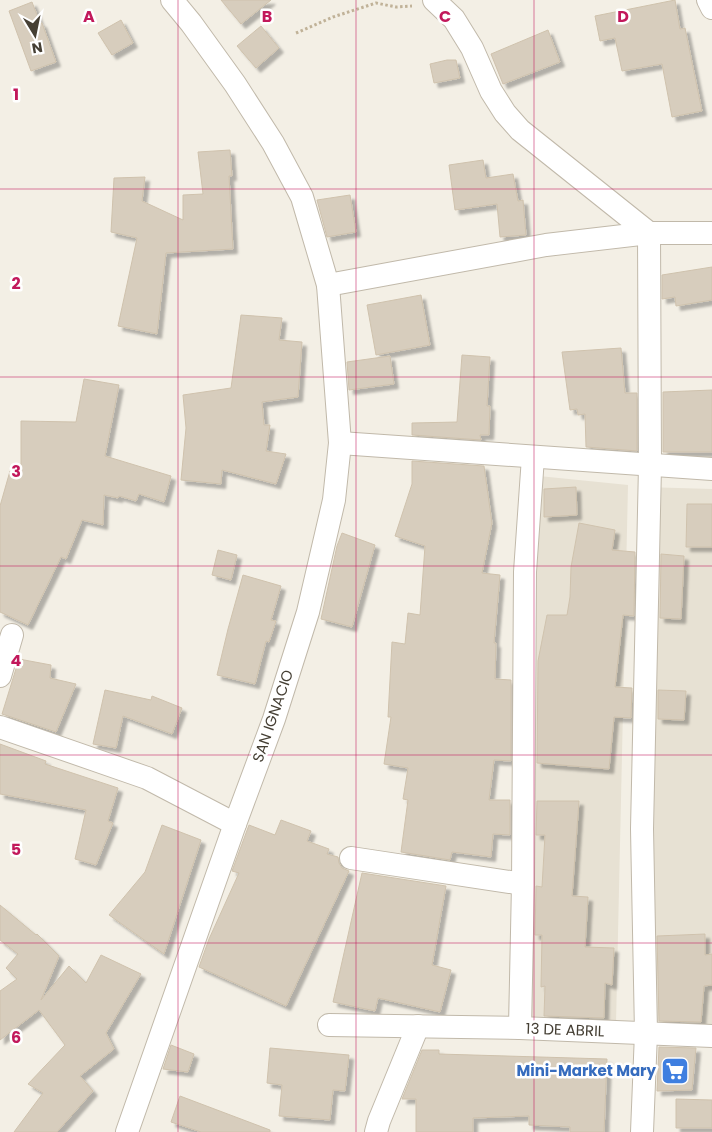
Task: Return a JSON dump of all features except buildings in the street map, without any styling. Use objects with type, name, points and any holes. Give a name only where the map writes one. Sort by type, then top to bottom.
[{"type":"street","name":"SAN IGNACIO","points":[[127,1132],[235,824],[274,719],[308,612],[334,500],[340,443],[328,285],[302,197],[273,143],[229,76],[172,0]]},
{"type":"street","points":[[434,0],[454,19],[472,48],[491,92],[520,130],[649,233]]},
{"type":"street","points":[[708,0],[712,8]]},
{"type":"street","points":[[642,1132],[646,1034],[642,830],[650,466],[649,233]]},
{"type":"street","points":[[328,285],[546,245],[649,233],[712,233]]},
{"type":"street","points":[[340,443],[712,469]]},
{"type":"street","points":[[520,1028],[525,572],[534,457]]},
{"type":"street","points":[[0,676],[12,635]]},
{"type":"street","points":[[0,727],[147,778],[235,824]]},
{"type":"street","points":[[351,858],[523,884]]},
{"type":"street","name":"13 DE ABRIL","points":[[329,1025],[520,1028],[712,1036]]},
{"type":"street","points":[[376,1132],[418,1026]]},
{"type":"path","points":[[296,33],[334,17],[376,3],[396,7],[421,6],[434,0]]},
{"type":"shaded area","points":[[529,475],[628,485],[616,1024],[508,1024],[519,633]]},
{"type":"shaded area","points":[[644,487],[712,489],[712,1028],[635,1024]]},
{"type":"place","name":"Mini-Market Mary","points":[[675,1071]]}]
